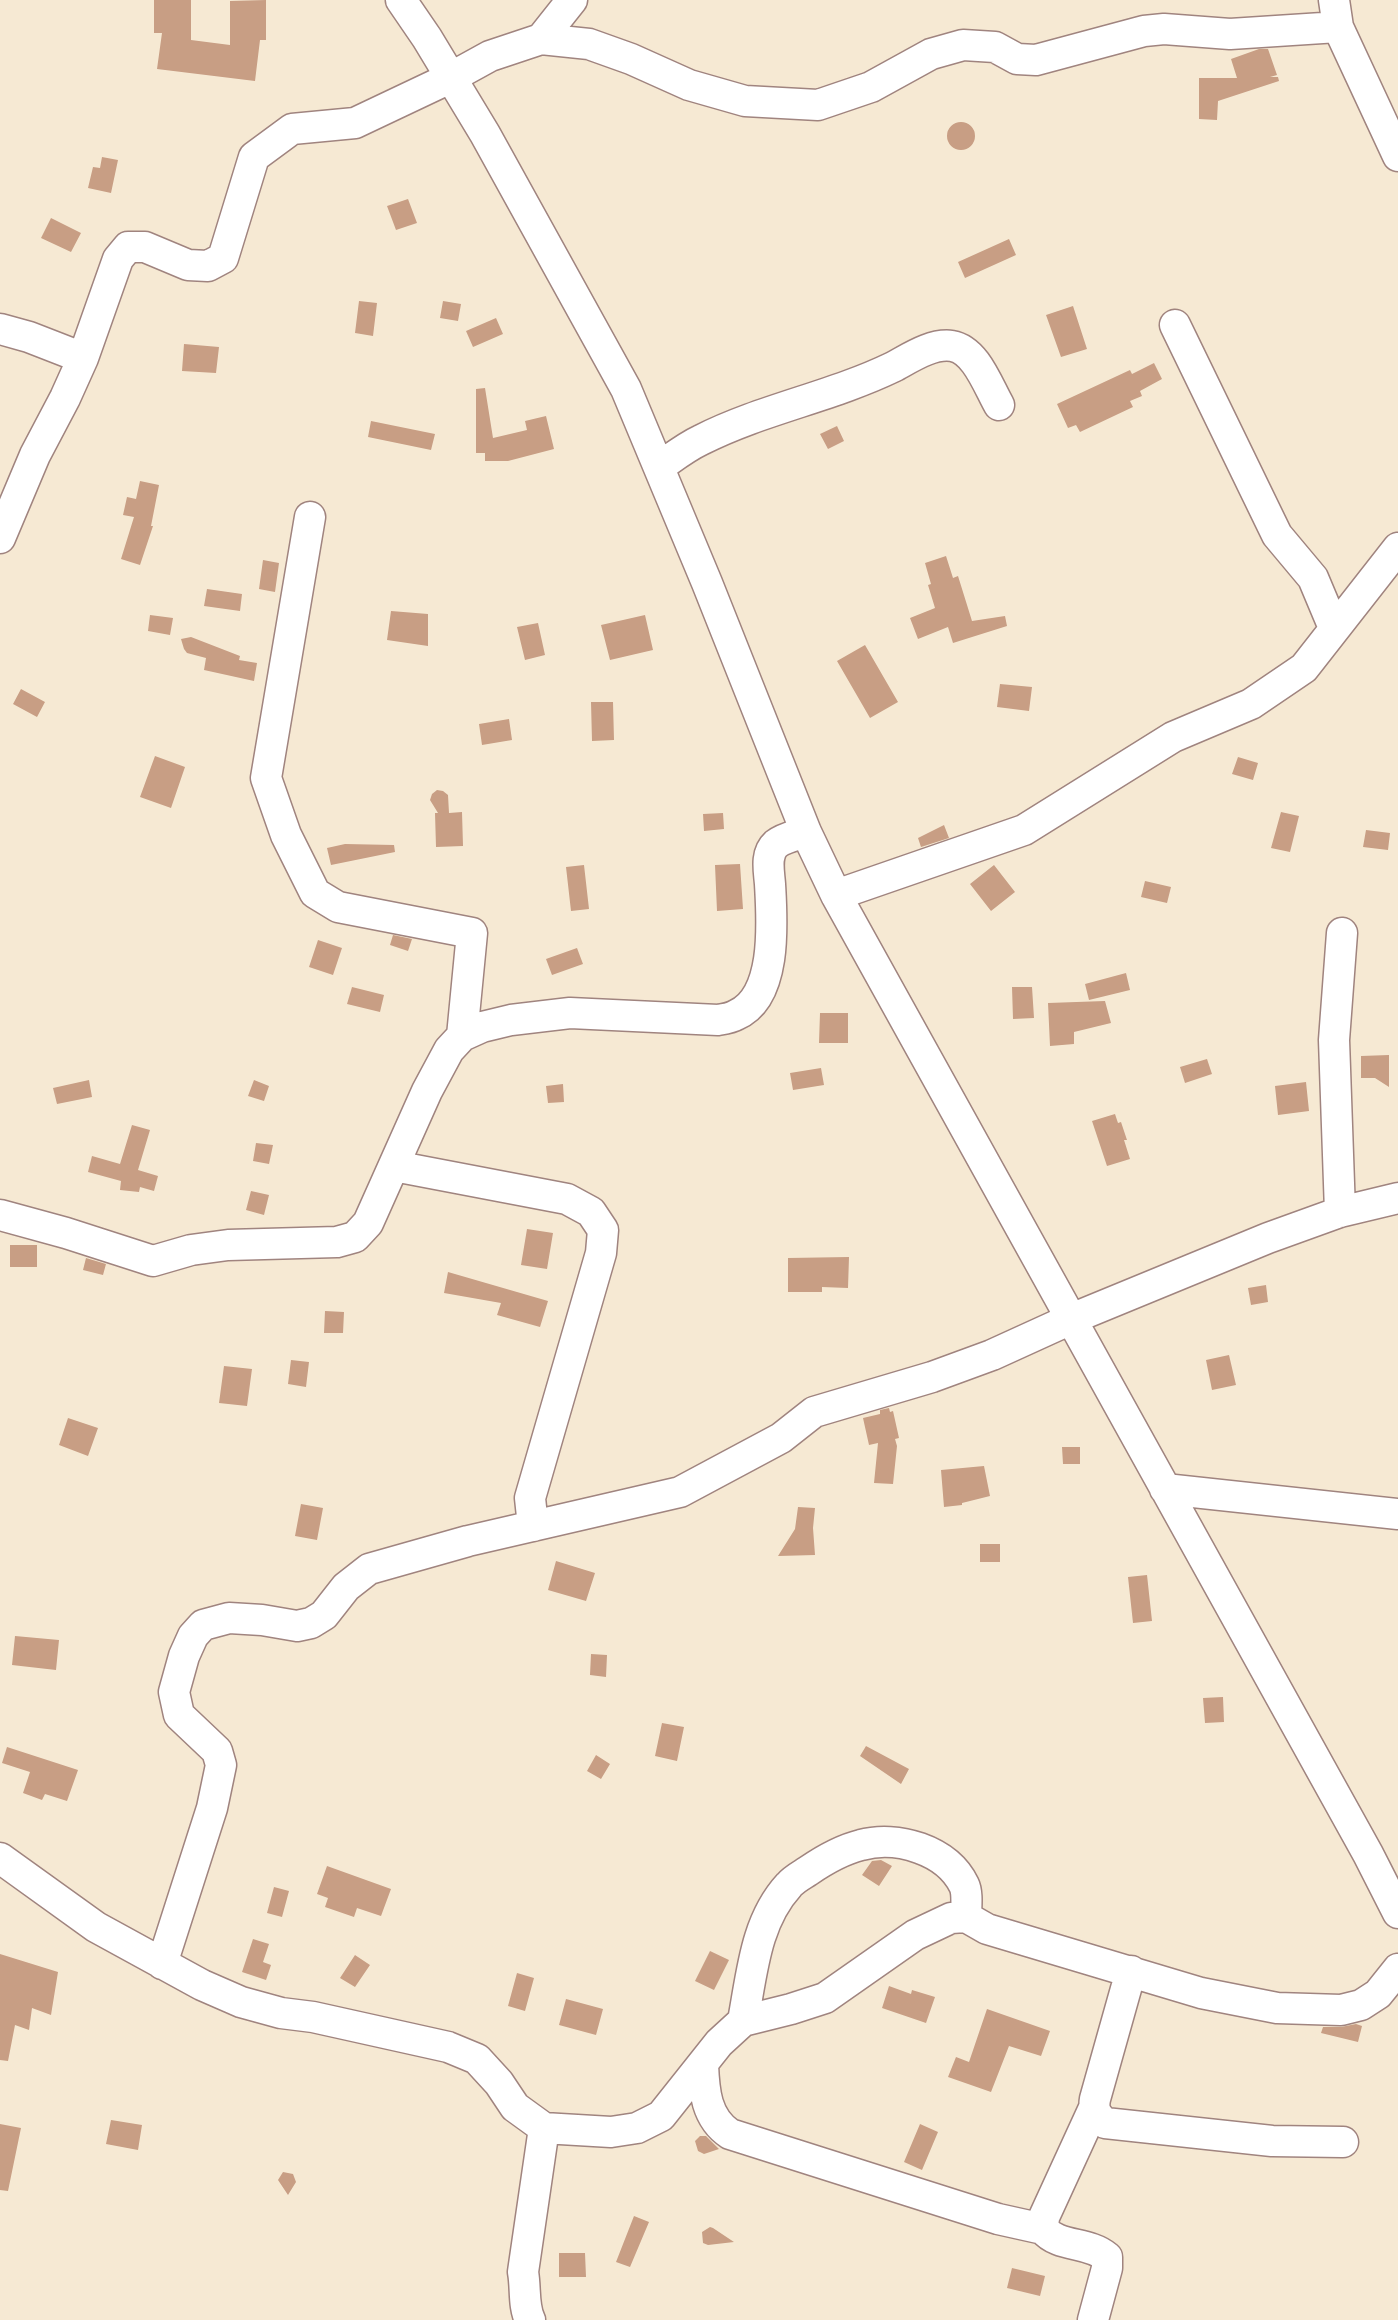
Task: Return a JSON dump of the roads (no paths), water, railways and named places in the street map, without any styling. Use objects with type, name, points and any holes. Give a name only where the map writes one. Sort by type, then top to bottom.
[{"type":"street","points":[[401,0],[428,38],[484,134],[626,389],[806,832],[836,895],[1368,1854],[1398,1913]]},
{"type":"street","points":[[541,39],[572,0]]},
{"type":"street","points":[[0,538],[35,455],[65,399],[83,358],[118,259],[128,247],[145,247],[188,265],[208,266],[223,258],[254,157],[292,129],[356,123],[490,56],[541,39],[589,44],[631,59],[689,85],[745,101],[818,105],[871,87],[931,54],[963,45],[995,47],[1017,59],[1036,60],[1144,31],[1164,29],[1230,34],[1336,14],[1398,156]]},
{"type":"street","points":[[1175,326],[1277,535],[1313,578],[1334,628]]},
{"type":"street","points":[[0,329],[83,358]]},
{"type":"street","points":[[659,467],[698,441],[738,422],[790,407],[868,379],[930,348],[953,346],[970,355],[999,405]]},
{"type":"street","points":[[310,517],[266,778],[286,835],[315,893],[338,907],[472,933],[462,1036]]},
{"type":"street","points":[[836,895],[1024,830],[1173,737],[1251,704],[1304,668],[1398,548]]},
{"type":"street","points":[[0,1215],[153,1261],[191,1250],[228,1245],[337,1242],[355,1237],[368,1223],[449,1050],[462,1036],[482,1026],[570,1013],[718,1020],[738,1015],[761,989],[769,964],[772,926],[769,854],[776,843],[806,832]]},
{"type":"street","points":[[1340,1212],[1334,1040],[1342,933]]},
{"type":"street","points":[[394,1166],[567,1199],[591,1212],[603,1230],[601,1253],[530,1498],[533,1526]]},
{"type":"street","points":[[162,1964],[212,1808],[221,1765],[217,1751],[179,1715],[174,1692],[184,1656],[193,1636],[203,1625],[229,1618],[262,1620],[297,1626],[311,1623],[324,1615],[346,1587],[369,1569],[468,1540],[680,1491],[781,1438],[814,1412],[942,1374],[1268,1238],[1340,1212],[1398,1198]]},
{"type":"street","points":[[1165,1489],[1398,1514]]},
{"type":"street","points":[[743,2021],[759,1939],[769,1912],[790,1883],[829,1857],[862,1844],[895,1843],[930,1851],[953,1870],[965,1887],[966,1917]]},
{"type":"street","points":[[0,1858],[96,1927],[202,1985],[241,2002],[281,2013],[314,2016],[448,2046],[477,2059],[499,2083],[514,2107],[544,2128],[611,2132],[637,2128],[661,2116],[719,2043],[743,2021],[825,1998],[915,1935],[951,1918],[966,1917],[987,1929],[1201,1993],[1277,2008],[1341,2010],[1361,2005],[1378,1994],[1398,1969]]},
{"type":"street","points":[[1093,2320],[1107,2268],[1107,2258],[1099,2250],[1051,2238],[1044,2229],[1044,2217],[1094,2108],[1131,1971]]},
{"type":"street","points":[[703,2064],[703,2082],[713,2118],[719,2127],[730,2134],[998,2219],[1044,2229]]},
{"type":"street","points":[[1094,2108],[1097,2116],[1105,2123],[1272,2141],[1343,2142]]},
{"type":"street","points":[[530,2320],[525,2302],[523,2272],[544,2128]]}]
